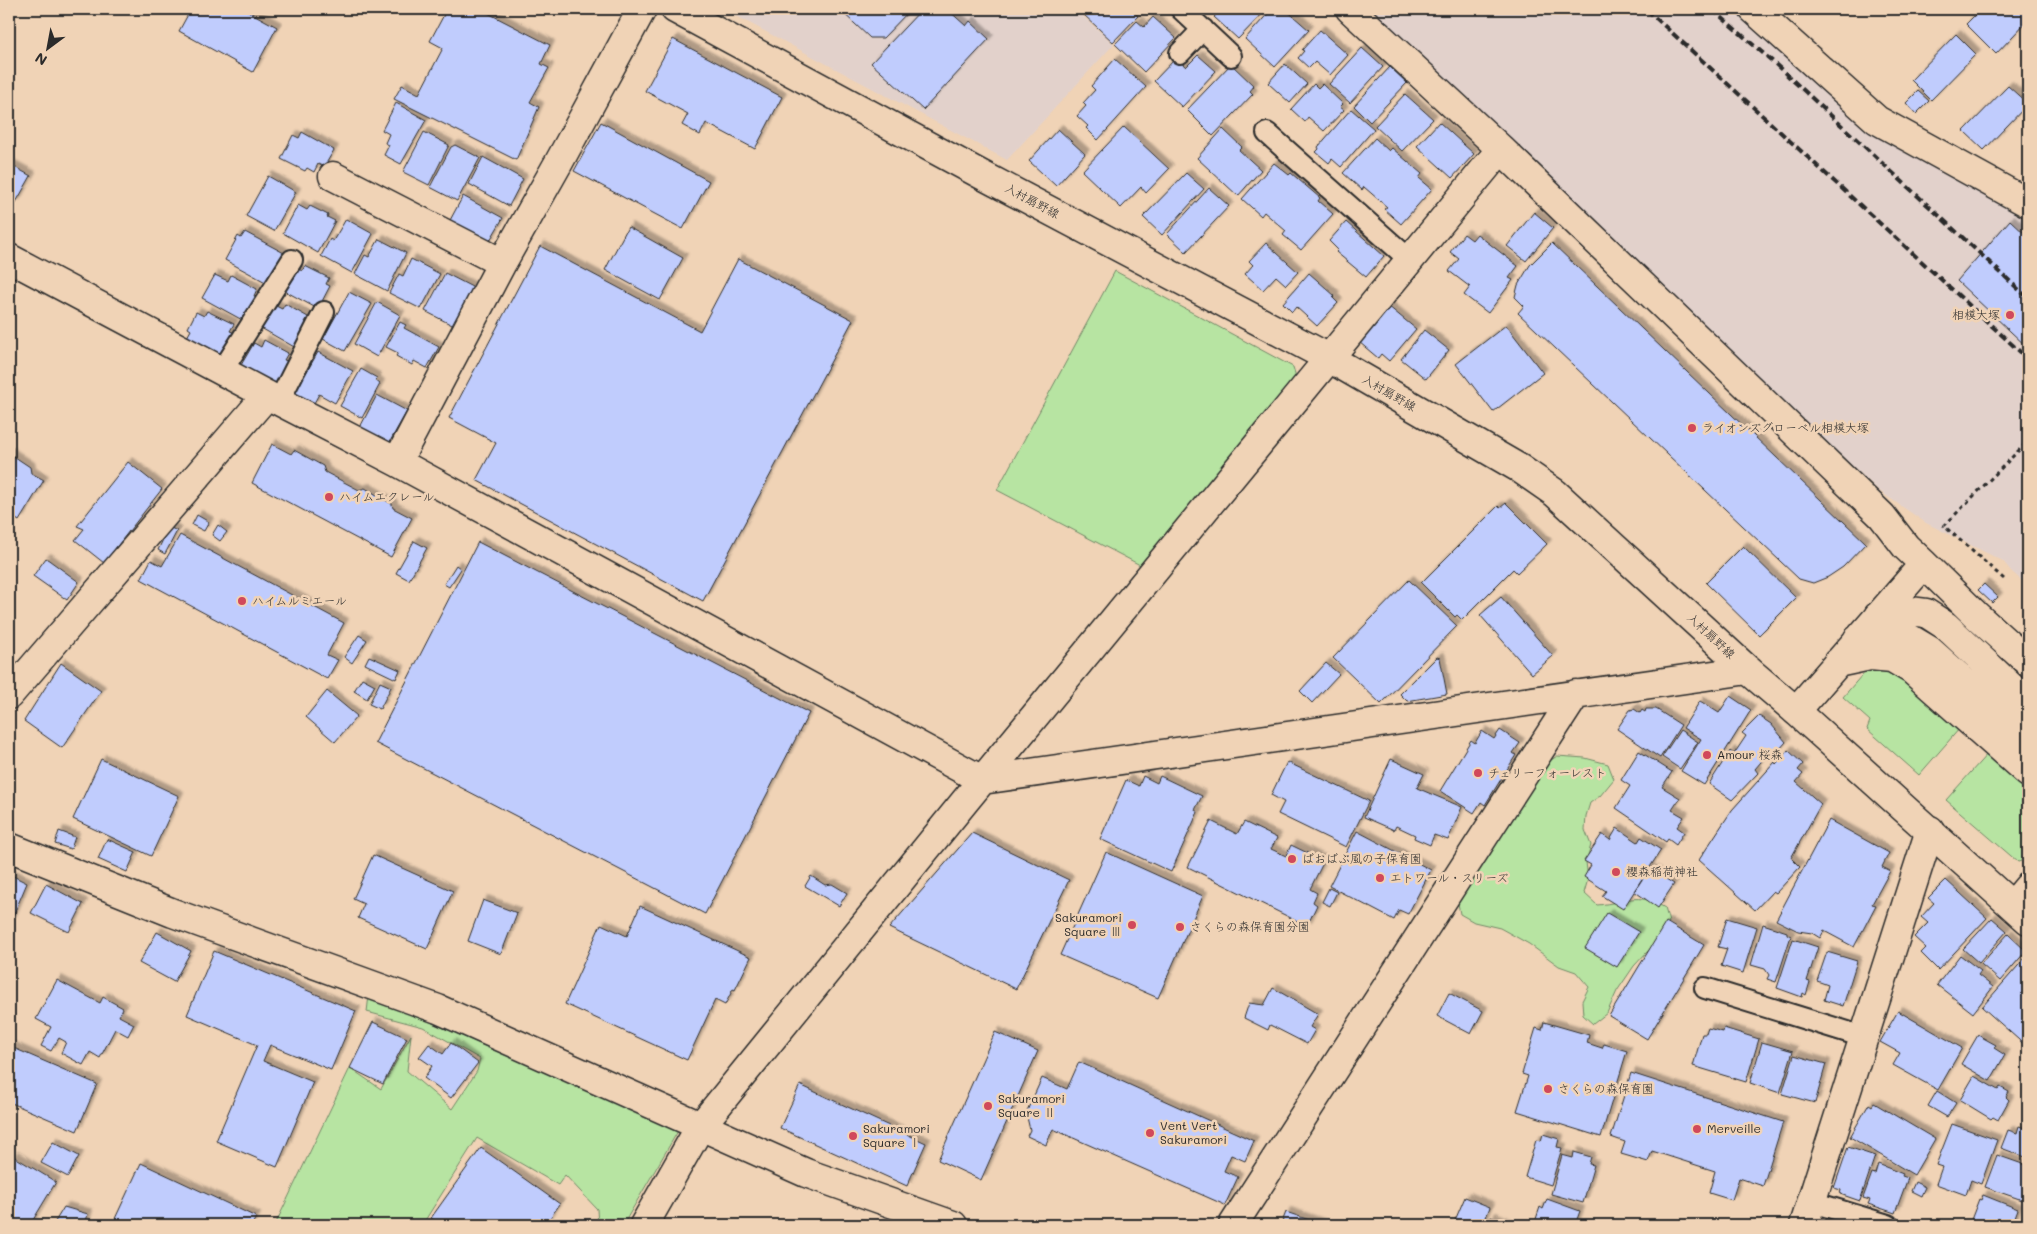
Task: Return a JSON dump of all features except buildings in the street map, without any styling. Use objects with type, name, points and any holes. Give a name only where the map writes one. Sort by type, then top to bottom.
[{"type":"street","points":[[397,462],[502,263],[560,162],[642,9]]},
{"type":"street","name":"入村扇野線","points":[[675,9],[982,175],[1329,358],[1519,468],[1554,493],[1748,670],[1930,830],[2023,904]]},
{"type":"street","points":[[1350,9],[1501,149],[1882,516],[1906,548],[2028,662]]},
{"type":"street","points":[[1753,9],[1877,120],[2028,203]]},
{"type":"street","points":[[644,1225],[700,1127],[982,780],[1501,149]]},
{"type":"street","points":[[334,176],[502,263]]},
{"type":"street","points":[[9,258],[397,462],[982,780],[1748,670]]},
{"type":"street","points":[[9,695],[273,398]]},
{"type":"street","points":[[1796,711],[1924,564]]},
{"type":"street","points":[[1878,616],[1902,610],[1926,614],[1946,626],[2028,703]]},
{"type":"street","points":[[1857,640],[1888,635],[1909,638],[1929,650],[2028,738]]},
{"type":"street","points":[[1837,663],[1870,656],[1892,658],[1912,670],[2028,773]]},
{"type":"street","points":[[1233,1225],[1576,694]]},
{"type":"street","points":[[1808,1214],[1930,830]]},
{"type":"street","points":[[9,847],[173,913],[438,1009],[806,1173],[953,1225]]},
{"type":"lane","points":[[1181,9],[1231,56]]},
{"type":"lane","points":[[1180,53],[1203,29]]},
{"type":"lane","points":[[1267,132],[1410,260]]},
{"type":"lane","points":[[222,371],[292,260]]},
{"type":"lane","points":[[273,398],[324,312]]},
{"type":"lane","points":[[1705,988],[1864,1037]]},
{"type":"lane","points":[[1808,1214],[1888,1225]]},
{"type":"path","points":[[2004,579],[1944,526],[2028,441]]},
{"type":"shaded area","points":[[723,9],[1075,9],[1114,44],[1007,160]]},
{"type":"shaded area","points":[[1366,9],[1732,9],[1871,132],[2028,220],[2028,586],[2003,561],[1926,523],[1878,490]]},
{"type":"green space","points":[[1115,271],[1293,367],[1296,377],[1140,565],[997,490]]},
{"type":"green space","points":[[1875,668],[1893,672],[1960,728],[1919,775],[1867,729],[1870,721],[1843,697],[1862,675]]},
{"type":"green space","points":[[1988,753],[2028,789],[2028,859],[2018,862],[1946,800]]},
{"type":"green space","points":[[1557,756],[1585,758],[1608,764],[1614,779],[1600,796],[1590,803],[1586,816],[1585,830],[1591,845],[1586,862],[1588,879],[1584,893],[1597,905],[1631,899],[1655,903],[1665,908],[1669,922],[1661,937],[1634,966],[1617,991],[1607,1013],[1593,1024],[1583,1015],[1582,1001],[1589,987],[1576,972],[1559,966],[1529,944],[1500,928],[1474,922],[1460,914],[1456,892],[1544,765]]},
{"type":"green space","points":[[369,995],[678,1131],[623,1225],[598,1225],[597,1209],[565,1175],[558,1185],[477,1138],[424,1222],[429,1225],[275,1225],[350,1068],[381,1089],[411,1035],[407,1071],[452,1109],[477,1071],[480,1059],[423,1027],[367,1012]]},
{"type":"railway","points":[[1646,9],[2028,359]]},
{"type":"railway","points":[[1712,9],[1772,61],[2028,298]]},
{"type":"place","name":"相模大塚","points":[[2010,315]]},
{"type":"place","name":"ライオンズグローベル相模大塚","points":[[1692,428]]},
{"type":"place","name":"ハイムエクレール","points":[[329,497]]},
{"type":"place","name":"ハイムルミエール","points":[[242,601]]},
{"type":"place","name":"Amour 桜森","points":[[1707,755]]},
{"type":"place","name":"チェリーフォーレスト","points":[[1478,773]]},
{"type":"place","name":"ばおばぶ風の子保育園","points":[[1292,859]]},
{"type":"place","name":"櫻森稲荷神社","points":[[1616,872]]},
{"type":"place","name":"エトワール・スリーズ","points":[[1380,878]]},
{"type":"place","name":"Sakuramori Square Ⅲ","points":[[1132,925]]},
{"type":"place","name":"さくらの森保育園分園","points":[[1180,927]]},
{"type":"place","name":"さくらの森保育園","points":[[1548,1089]]},
{"type":"place","name":"Sakuramori Square Ⅱ","points":[[988,1106]]},
{"type":"place","name":"Merveille","points":[[1697,1129]]},
{"type":"place","name":"Vent Vert Sakuramori","points":[[1150,1133]]},
{"type":"place","name":"Sakuramori Square Ⅰ","points":[[853,1136]]}]
